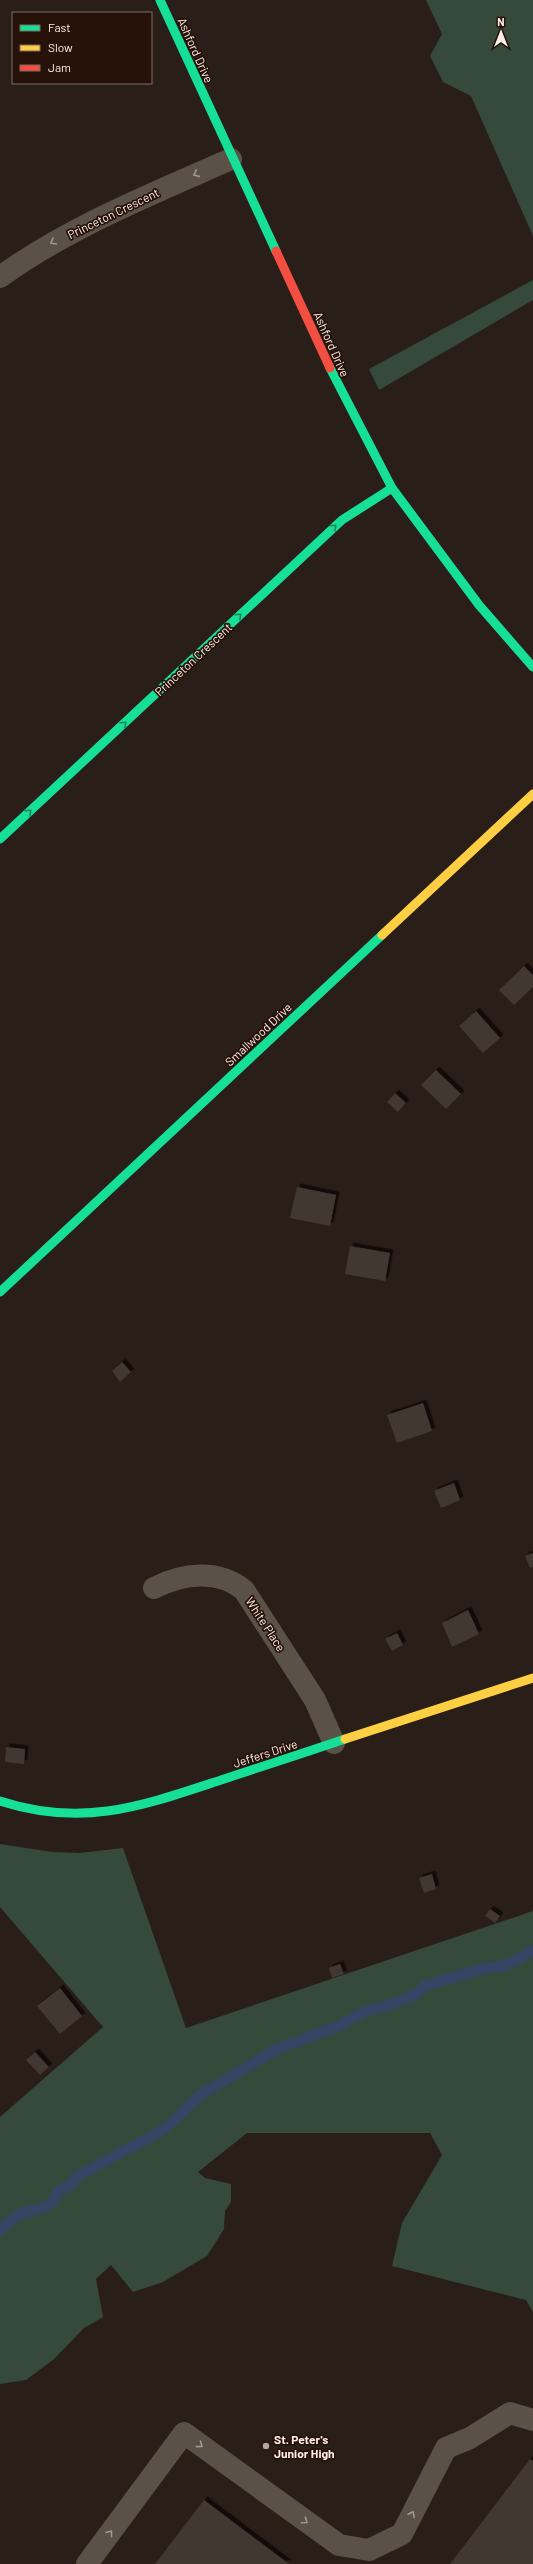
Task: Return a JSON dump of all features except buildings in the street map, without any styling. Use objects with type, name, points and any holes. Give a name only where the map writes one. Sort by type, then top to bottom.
[{"type":"street","name":"Ashford Drive","points":[[160,0],[231,159],[342,397],[392,488],[478,605],[533,668]]},
{"type":"street","name":"Princeton Crescent","points":[[0,277],[28,258],[86,224],[231,159]]},
{"type":"street","name":"Princeton Crescent","points":[[0,839],[342,520],[392,488]]},
{"type":"street","name":"Smallwood Drive","points":[[0,1292],[533,794]]},
{"type":"street","name":"White Place","points":[[154,1588],[183,1577],[201,1575],[223,1578],[234,1582],[244,1590],[315,1700],[334,1743]]},
{"type":"street","name":"Jeffers Drive","points":[[0,1801],[30,1809],[59,1813],[116,1811],[141,1806],[533,1678]]},
{"type":"street","points":[[87,2564],[184,2433],[339,2545],[369,2550],[402,2534],[446,2448],[486,2429],[510,2413],[533,2420]]},
{"type":"green space","points":[[426,0],[533,0],[533,236],[471,96],[443,82],[430,56],[442,34]]},
{"type":"green space","points":[[533,280],[533,300],[379,390],[369,369]]},
{"type":"green space","points":[[0,1844],[52,1852],[80,1853],[123,1848],[186,2028],[533,1911],[533,2312],[526,2300],[392,2266],[402,2223],[442,2155],[430,2133],[247,2133],[198,2172],[205,2178],[231,2184],[231,2202],[225,2211],[224,2229],[207,2256],[163,2282],[133,2292],[111,2265],[96,2279],[103,2317],[84,2328],[54,2359],[26,2380],[0,2384],[0,2117],[103,2027],[0,1907]]},
{"type":"waterway","points":[[0,2231],[16,2216],[47,2206],[55,2198],[58,2191],[71,2185],[76,2177],[152,2136],[169,2125],[200,2095],[277,2049],[336,2027],[366,2011],[393,2004],[418,1993],[424,1986],[485,1968],[504,1966],[533,1951]]},
{"type":"traffic: fast","points":[[160,0],[276,251]]},
{"type":"traffic: fast","points":[[330,368],[392,488],[479,605],[533,667]]},
{"type":"traffic: fast","points":[[0,839],[342,520],[392,488]]},
{"type":"traffic: fast","points":[[0,1292],[382,935]]},
{"type":"traffic: fast","points":[[0,1801],[30,1809],[58,1813],[86,1813],[112,1810],[165,1798],[345,1739]]},
{"type":"traffic: slow","points":[[382,935],[533,794]]},
{"type":"traffic: slow","points":[[345,1739],[533,1678]]},
{"type":"traffic: jam","points":[[276,251],[330,368]]},
{"type":"place","name":"St. Peter's Junior High","points":[[266,2446]]}]
